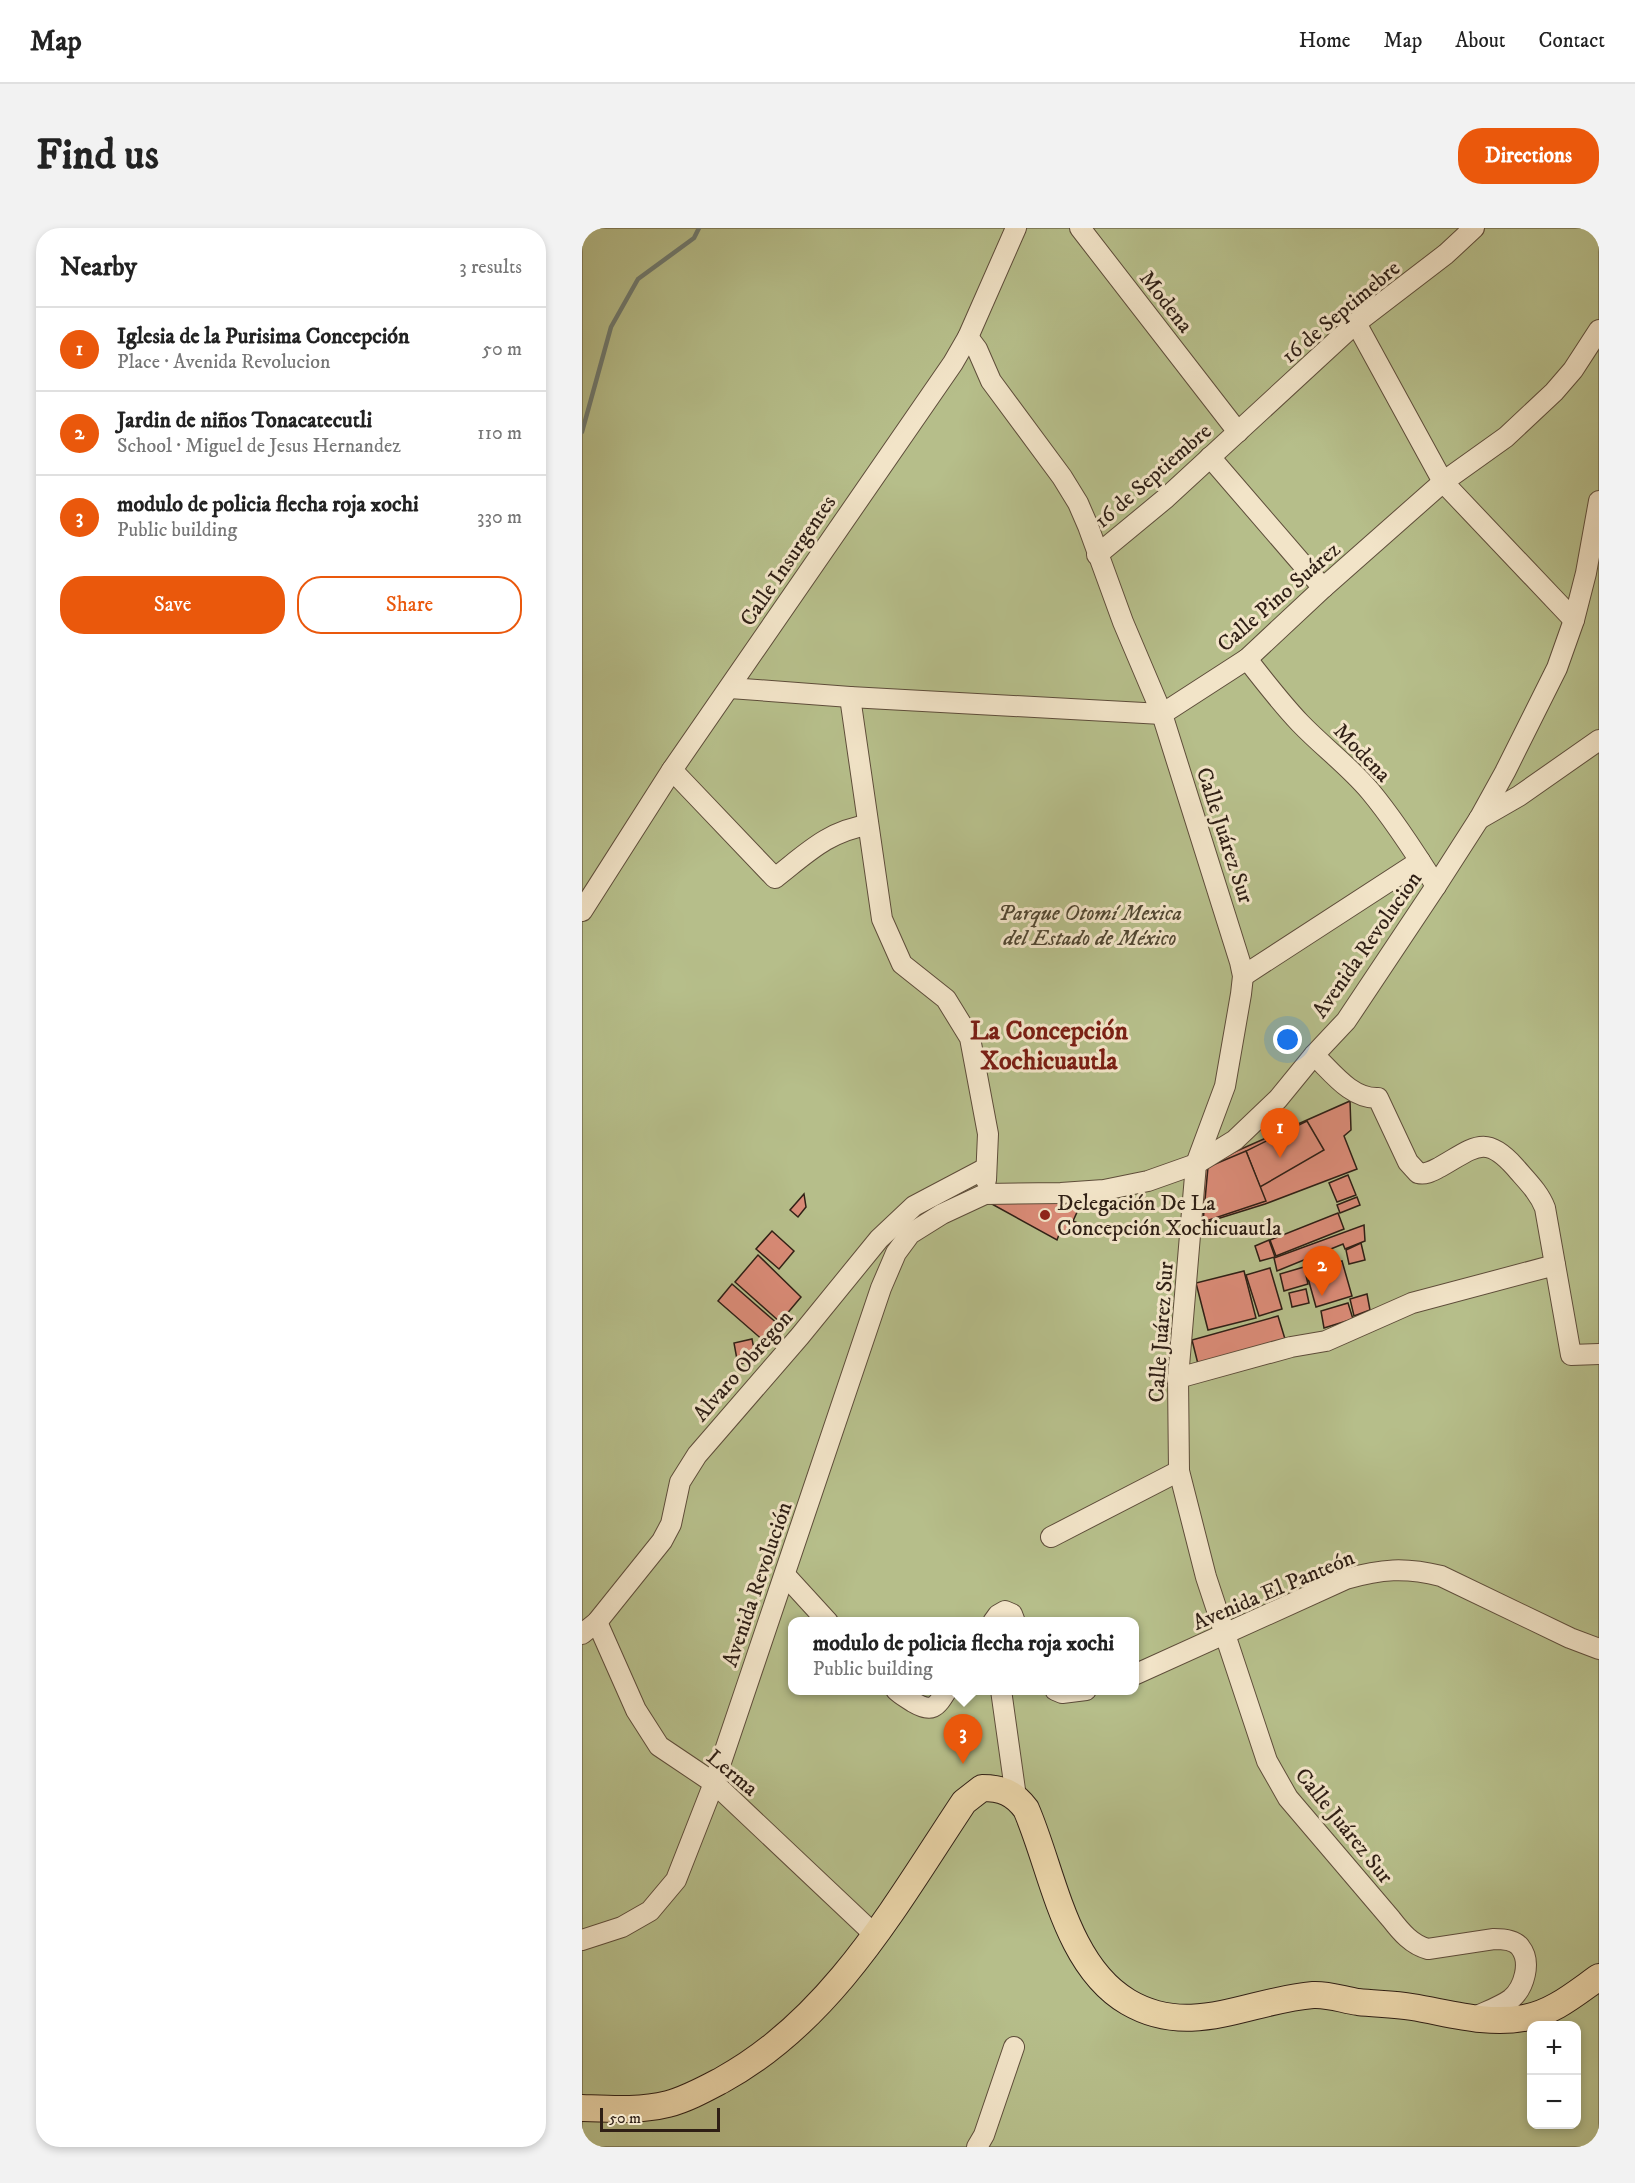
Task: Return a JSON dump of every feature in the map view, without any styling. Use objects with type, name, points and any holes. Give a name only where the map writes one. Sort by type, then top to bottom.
[{"type":"main road","points":[[582,2108],[645,2108],[669,2103],[745,2067],[787,2034],[826,1997],[875,1935],[964,1802],[982,1788],[1004,1790],[1016,1797],[1026,1809],[1065,1916],[1082,1953],[1097,1974],[1128,2002],[1167,2017],[1192,2019],[1315,1995],[1410,2007],[1473,2018],[1515,2019],[1543,2013],[1559,2005],[1599,1977]]},
{"type":"street","name":"Calle Insurgentes","points":[[582,911],[672,770],[815,560],[934,392],[968,337],[1016,228]]},
{"type":"street","name":"Modena","points":[[1080,228],[1238,432]]},
{"type":"street","name":"16 de Septimebre","points":[[1238,432],[1356,324],[1474,228]]},
{"type":"street","points":[[1356,324],[1443,482],[1574,620]]},
{"type":"street","name":"Calle Pino Suárez","points":[[1162,714],[1248,658],[1443,482],[1506,438],[1546,400],[1573,370],[1599,330]]},
{"type":"street","name":"Calle Juárez Sur","points":[[968,337],[992,381],[1078,503],[1088,526],[1122,622],[1162,714],[1234,939],[1243,976],[1239,1016],[1225,1086],[1196,1164],[1178,1378],[1179,1471],[1206,1578],[1267,1761],[1288,1798],[1402,1933],[1419,1947],[1428,1949],[1494,1939],[1505,1939],[1520,1947],[1524,1954],[1526,1968],[1519,1989],[1511,1999],[1473,2018]]},
{"type":"street","name":"16 de Septiembre","points":[[1097,555],[1166,498],[1238,432]]},
{"type":"street","points":[[1210,457],[1323,588]]},
{"type":"street","name":"Avenida Revolucion","points":[[942,1214],[985,1194],[1104,1190],[1148,1181],[1196,1164],[1235,1140],[1278,1099],[1346,1021],[1479,819],[1535,716],[1557,668],[1574,620],[1586,573],[1599,501]]},
{"type":"street","name":"Modena","points":[[1248,658],[1294,716],[1343,762],[1370,792],[1436,886]]},
{"type":"street","points":[[730,688],[1162,714]]},
{"type":"street","points":[[850,697],[882,919],[902,964],[946,999],[970,1038],[988,1134],[985,1194]]},
{"type":"street","points":[[1479,819],[1519,796],[1599,740]]},
{"type":"street","points":[[672,770],[775,878],[830,836],[853,827],[868,825]]},
{"type":"street","points":[[1243,976],[1420,861]]},
{"type":"street","points":[[1314,1055],[1355,1092],[1367,1097],[1378,1098],[1408,1162],[1418,1173],[1429,1173],[1479,1147],[1488,1146],[1501,1153],[1543,1201],[1548,1218],[1571,1355],[1599,1354]]},
{"type":"street","name":"Alvaro Obregon","points":[[589,1628],[662,1541],[671,1524],[680,1482],[696,1455],[800,1336],[879,1239],[914,1206],[986,1168]]},
{"type":"street","name":"Avenida Revolución","points":[[582,1940],[622,1928],[650,1911],[676,1880],[714,1784],[888,1270],[896,1253],[910,1234],[942,1214]]},
{"type":"street","points":[[1178,1378],[1291,1347],[1326,1341],[1412,1304],[1555,1264]]},
{"type":"street","points":[[1051,1537],[1179,1471]]},
{"type":"street","name":"Avenida El Panteón","points":[[1139,1673],[1346,1579],[1376,1571],[1404,1569],[1419,1570],[1441,1576],[1570,1638],[1599,1649]]},
{"type":"street","points":[[785,1575],[823,1617]]},
{"type":"street","points":[[997,1617],[1005,1611],[1013,1617]]},
{"type":"street","name":"Lerma","points":[[589,1628],[648,1732],[659,1746],[714,1784],[875,1935]]},
{"type":"street","points":[[902,1695],[924,1708],[932,1708],[944,1695]]},
{"type":"street","points":[[1002,1695],[1016,1797]]},
{"type":"street","points":[[977,2147],[984,2135],[1014,2047]]},
{"type":"green space","name":"Parque Otomí Mexica del Estado de México","points":[[582,228],[1599,228],[1599,2147],[582,2147]]},
{"type":"building","points":[[1350,1101],[1351,1130],[1344,1136],[1357,1169],[1265,1204],[1201,1224],[1205,1165]]},
{"type":"building","points":[[1307,1121],[1324,1150],[1260,1187],[1246,1151]]},
{"type":"building","points":[[1246,1151],[1266,1201],[1203,1222],[1208,1167]]},
{"type":"building","points":[[1348,1175],[1356,1195],[1337,1202],[1329,1183]]},
{"type":"building","points":[[804,1194],[806,1207],[798,1217],[790,1210]]},
{"type":"building","points":[[1357,1197],[1360,1205],[1340,1213],[1337,1205]]},
{"type":"building","name":"Delegación De La Concepción Xochicuautla","points":[[1055,1198],[1078,1210],[1073,1221],[1078,1223],[1070,1235],[1060,1232],[1057,1240],[990,1203]]},
{"type":"building","points":[[1338,1213],[1344,1229],[1276,1256],[1270,1240]]},
{"type":"building","points":[[1364,1225],[1365,1241],[1345,1249],[1343,1244],[1277,1271],[1274,1258]]},
{"type":"building","points":[[772,1231],[794,1251],[779,1269],[756,1249]]},
{"type":"building","points":[[1269,1240],[1275,1257],[1260,1261],[1255,1246]]},
{"type":"building","points":[[1361,1243],[1365,1260],[1349,1264],[1346,1250]]},
{"type":"building","points":[[758,1255],[801,1297],[780,1322],[735,1282]]},
{"type":"building","points":[[1342,1261],[1352,1296],[1316,1307],[1306,1271]]},
{"type":"building","points":[[1304,1267],[1308,1284],[1284,1291],[1280,1274]]},
{"type":"building","points":[[1270,1268],[1282,1309],[1259,1316],[1246,1275]]},
{"type":"building","points":[[1244,1271],[1256,1318],[1208,1330],[1196,1283]]},
{"type":"building","points":[[732,1284],[779,1325],[765,1342],[718,1301]]},
{"type":"building","points":[[1306,1289],[1309,1303],[1292,1307],[1289,1293]]},
{"type":"building","points":[[1367,1294],[1370,1310],[1354,1316],[1350,1299]]},
{"type":"building","points":[[1348,1303],[1353,1319],[1324,1328],[1321,1311]]},
{"type":"building","points":[[1278,1316],[1285,1339],[1198,1364],[1192,1340]]},
{"type":"building","points":[[752,1339],[756,1359],[738,1365],[734,1343]]},
{"type":"waterway","points":[[582,432],[611,327],[638,279],[694,238],[699,228]]},
{"type":"place","name":"Iglesia de la Purisima Concepción","points":[[1280,1158]]},
{"type":"place","name":"Delegación De La Concepción Xochicuautla","points":[[1045,1215]]},
{"type":"place","name":"Jardin de niños Tonacatecutli","points":[[1322,1296]]},
{"type":"place","name":"modulo de policia flecha roja xochi","points":[[963,1764]]},
{"type":"district","name":"La Concepción Xochicuautla","points":[[1049,1045]]}]
